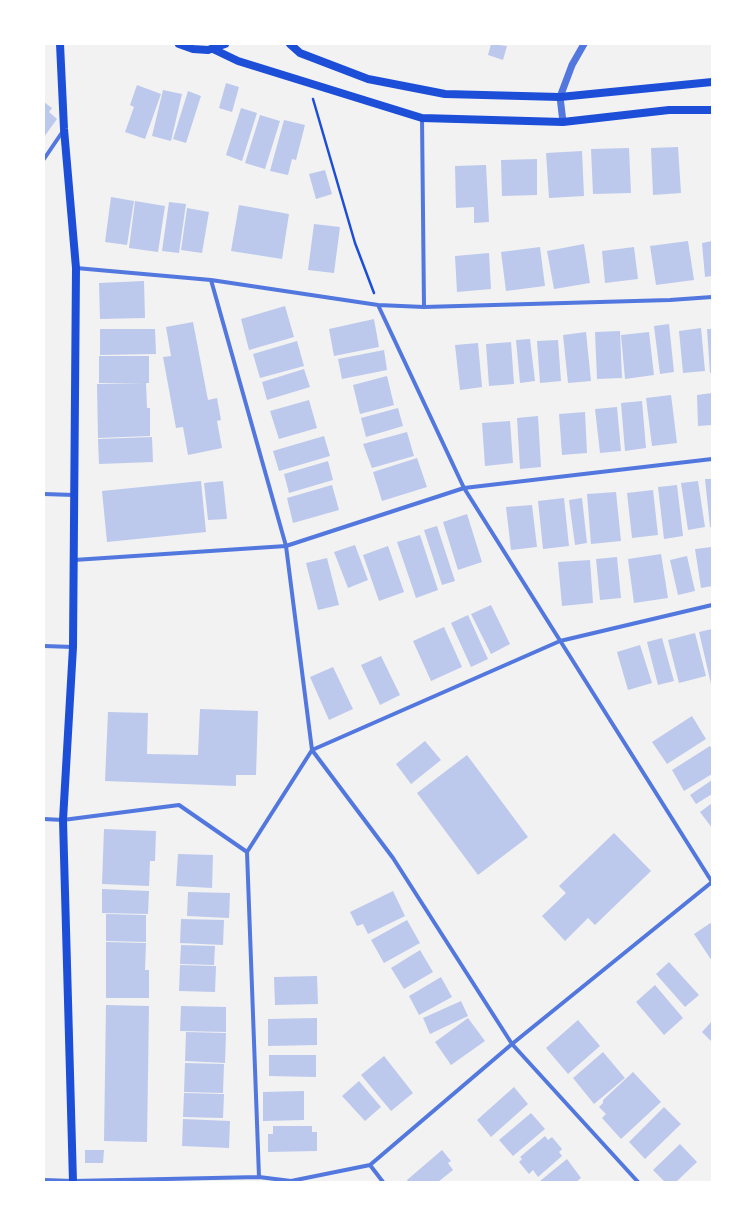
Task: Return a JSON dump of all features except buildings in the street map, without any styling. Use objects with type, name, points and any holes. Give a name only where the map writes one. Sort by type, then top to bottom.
[{"type":"main road","points":[[60,44],[64,129],[76,268],[73,647],[63,820],[73,1182]]},
{"type":"main road","points":[[179,44],[193,49],[208,50],[225,44]]},
{"type":"main road","points":[[290,44],[300,53],[368,79],[445,94],[560,97],[712,82]]},
{"type":"main road","points":[[213,48],[238,61],[308,84],[422,118],[563,122],[669,110],[712,110]]},
{"type":"street","points":[[563,122],[560,97],[572,65],[584,44]]},
{"type":"street","points":[[422,118],[424,307]]},
{"type":"street","points":[[44,158],[64,129]]},
{"type":"street","points":[[76,268],[211,280],[378,305],[424,307],[670,300],[712,296]]},
{"type":"street","points":[[211,280],[286,546],[312,750],[393,858],[512,1044],[638,1182]]},
{"type":"street","points":[[44,1180],[73,1182],[259,1177],[291,1181],[370,1165],[512,1044],[712,882],[464,488],[378,305]]},
{"type":"street","points":[[73,560],[286,546],[464,488],[712,459]]},
{"type":"street","points":[[44,494],[74,495]]},
{"type":"street","points":[[259,1177],[247,852],[312,750],[560,641],[712,605]]},
{"type":"street","points":[[44,646],[73,647]]},
{"type":"street","points":[[44,819],[63,820],[179,804],[247,852]]},
{"type":"street","points":[[370,1165],[383,1182]]},
{"type":"path","points":[[308,84],[355,242],[378,305]]}]
